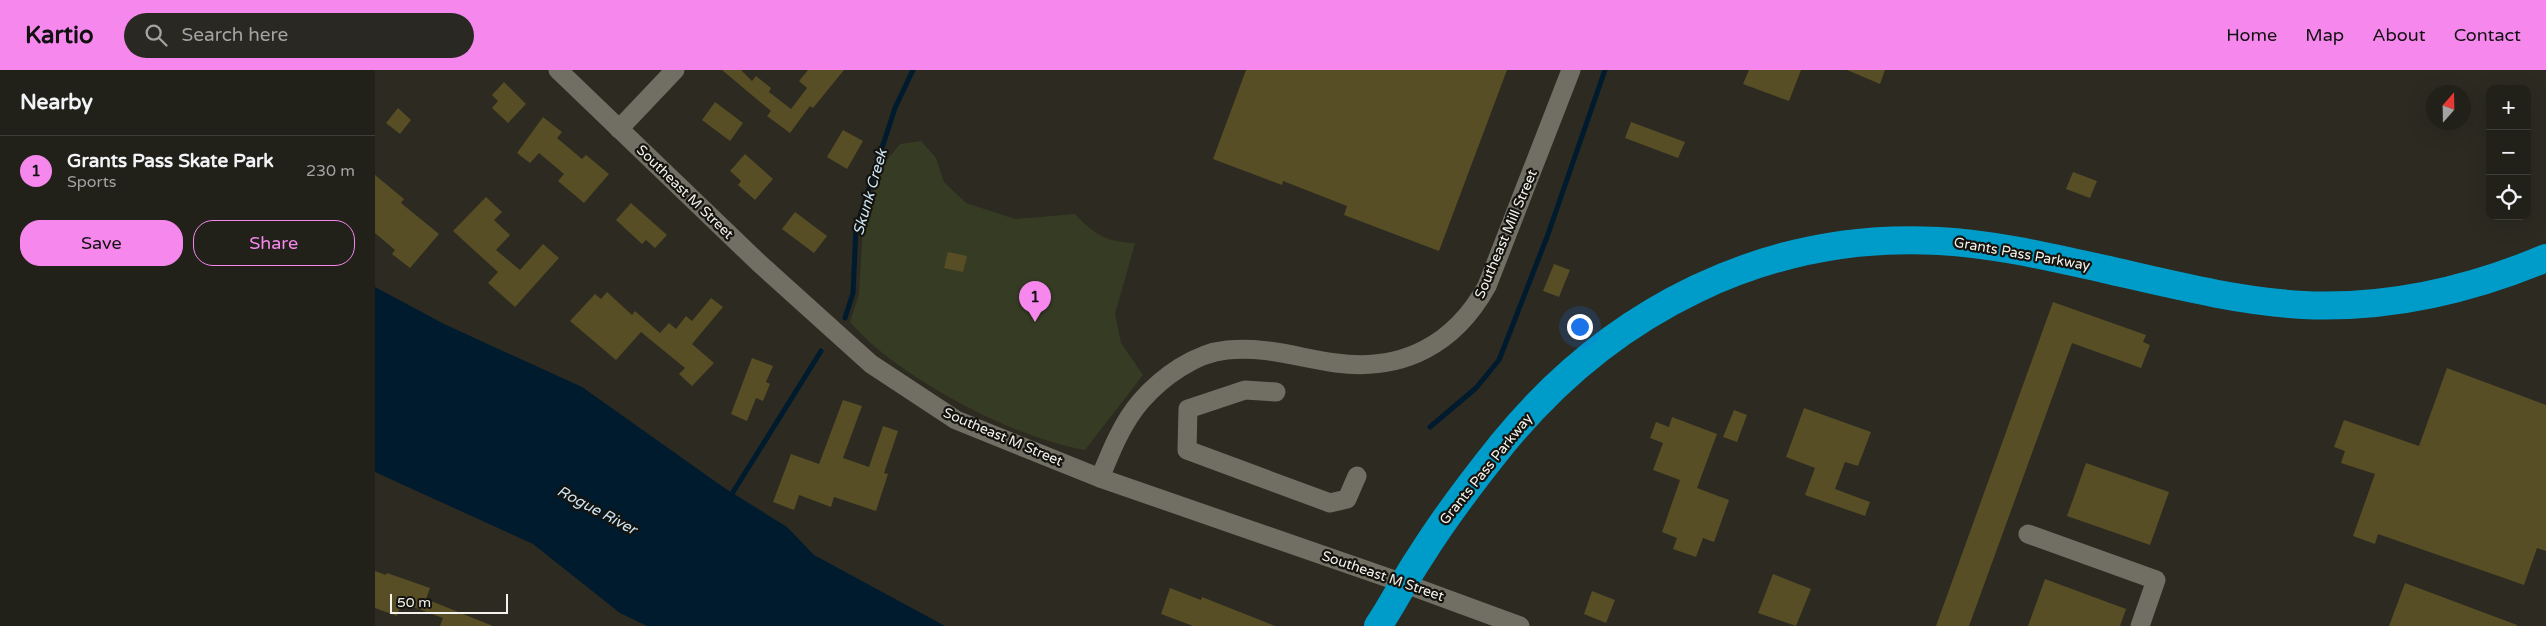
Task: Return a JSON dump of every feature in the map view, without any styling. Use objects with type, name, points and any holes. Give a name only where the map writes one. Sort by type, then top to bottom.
[{"type":"highway","name":"Grants Pass Parkway","points":[[1378,626],[1403,583],[1441,525],[1506,440],[1576,367],[1632,323],[1672,300],[1714,280],[1764,262],[1816,250],[1868,242],[1939,241],[2012,250],[2227,295],[2305,305],[2377,303],[2410,299],[2480,282],[2546,258]]},
{"type":"street","name":"Southeast M Street","points":[[558,70],[759,263],[871,364],[956,420],[1101,478],[1403,583],[1520,626]]},
{"type":"street","points":[[619,129],[675,70]]},
{"type":"street","name":"Southeast Mill Street","points":[[1101,478],[1116,441],[1141,401],[1171,374],[1193,360],[1225,350],[1243,349],[1282,352],[1335,363],[1362,365],[1404,358],[1439,342],[1453,332],[1477,304],[1487,286],[1571,70]]},
{"type":"street","points":[[1276,392],[1245,390],[1189,409],[1187,450],[1330,503],[1347,499],[1357,476]]},
{"type":"street","points":[[2028,534],[2156,580],[2140,626]]},
{"type":"green space","points":[[921,141],[936,158],[944,182],[966,203],[1015,219],[1075,214],[1102,236],[1116,241],[1135,243],[1115,314],[1121,343],[1143,375],[1085,450],[1025,433],[991,419],[958,402],[896,364],[850,322],[859,294],[863,226],[882,166],[900,144]]},
{"type":"water","name":"Rogue River","points":[[375,287],[444,324],[582,387],[723,487],[787,527],[814,555],[945,626],[647,626],[620,613],[533,544],[375,472]]},
{"type":"building","points":[[722,70],[741,70],[752,81],[756,76],[771,88],[769,92],[791,109],[807,88],[799,81],[808,70],[844,70],[813,108],[810,106],[790,133],[767,116],[771,111]]},
{"type":"building","points":[[1246,70],[1507,70],[1439,251],[1344,215],[1347,206],[1283,181],[1282,185],[1213,159]]},
{"type":"building","points":[[1749,70],[1801,70],[1789,101],[1743,84]]},
{"type":"building","points":[[1847,70],[1885,70],[1880,84]]},
{"type":"building","points":[[504,82],[526,104],[508,123],[492,108],[498,101],[492,95]]},
{"type":"building","points":[[715,102],[743,123],[730,141],[702,120]]},
{"type":"building","points":[[398,108],[411,120],[400,134],[386,123]]},
{"type":"building","points":[[543,117],[562,132],[557,138],[582,159],[586,155],[609,174],[584,203],[558,181],[564,174],[539,153],[530,163],[517,153]]},
{"type":"building","points":[[1631,122],[1685,142],[1678,158],[1625,138]]},
{"type":"building","points":[[843,130],[863,141],[847,169],[827,157]]},
{"type":"building","points":[[745,154],[773,179],[755,200],[738,185],[741,181],[730,171]]},
{"type":"building","points":[[2073,172],[2097,181],[2090,198],[2066,189]]},
{"type":"building","points":[[375,175],[404,199],[401,203],[439,234],[410,268],[392,254],[395,250],[375,233]]},
{"type":"building","points":[[486,197],[502,212],[494,220],[510,235],[496,250],[520,270],[543,244],[559,258],[515,307],[488,283],[498,272],[453,231]]},
{"type":"building","points":[[631,203],[667,235],[655,248],[646,240],[642,244],[616,220]]},
{"type":"building","points":[[795,212],[827,236],[814,253],[782,229]]},
{"type":"building","points":[[948,252],[967,256],[963,272],[944,268]]},
{"type":"building","points":[[1554,264],[1570,270],[1559,297],[1543,291]]},
{"type":"building","points":[[607,292],[632,315],[635,311],[660,333],[669,323],[676,329],[686,316],[692,321],[711,298],[723,307],[692,344],[714,363],[692,386],[679,374],[685,368],[641,332],[616,360],[570,321],[595,294],[601,299]]},
{"type":"building","points":[[2053,302],[2146,335],[2143,342],[2150,345],[2141,368],[2072,343],[1969,626],[1936,626]]},
{"type":"building","points":[[752,358],[773,366],[766,382],[770,384],[763,401],[756,398],[747,421],[731,414]]},
{"type":"building","points":[[2447,368],[2546,405],[2546,551],[2537,548],[2524,585],[2378,534],[2375,544],[2353,536],[2375,474],[2341,463],[2345,451],[2334,447],[2344,420],[2419,446]]},
{"type":"building","points":[[843,400],[862,406],[843,458],[869,467],[883,426],[898,431],[884,473],[888,474],[876,511],[834,497],[831,507],[799,495],[794,510],[773,502],[791,454],[819,464]]},
{"type":"building","points":[[1804,408],[1871,432],[1858,466],[1845,462],[1835,489],[1870,502],[1865,516],[1805,495],[1815,468],[1786,457]]},
{"type":"building","points":[[1734,410],[1747,415],[1737,442],[1723,437]]},
{"type":"building","points":[[1672,417],[1717,434],[1697,488],[1729,500],[1714,542],[1703,538],[1696,557],[1673,549],[1677,538],[1662,532],[1680,480],[1653,470],[1663,443],[1650,438],[1656,422],[1669,427]]},
{"type":"building","points":[[2086,463],[2169,492],[2150,545],[2067,516]]},
{"type":"building","points":[[375,571],[386,575],[387,573],[430,588],[426,599],[493,626],[440,626],[443,618],[402,603],[397,616],[375,608]]},
{"type":"building","points":[[1773,574],[1811,589],[1796,626],[1758,613]]},
{"type":"building","points":[[2045,579],[2126,609],[2120,626],[2028,626]]},
{"type":"building","points":[[2405,583],[2517,625],[2517,626],[2389,626]]},
{"type":"building","points":[[1170,588],[1201,600],[1202,597],[1275,626],[1193,626],[1161,614]]},
{"type":"building","points":[[1592,591],[1615,600],[1606,623],[1584,614]]},
{"type":"waterway","name":"Skunk Creek","points":[[845,318],[853,293],[856,228],[895,108],[913,70]]},
{"type":"waterway","points":[[1430,427],[1476,388],[1499,360],[1547,237],[1605,70]]},
{"type":"waterway","name":"Skunk Creek","points":[[730,497],[821,351]]},
{"type":"place","name":"Grants Pass Skate Park","points":[[1035,322]]}]
